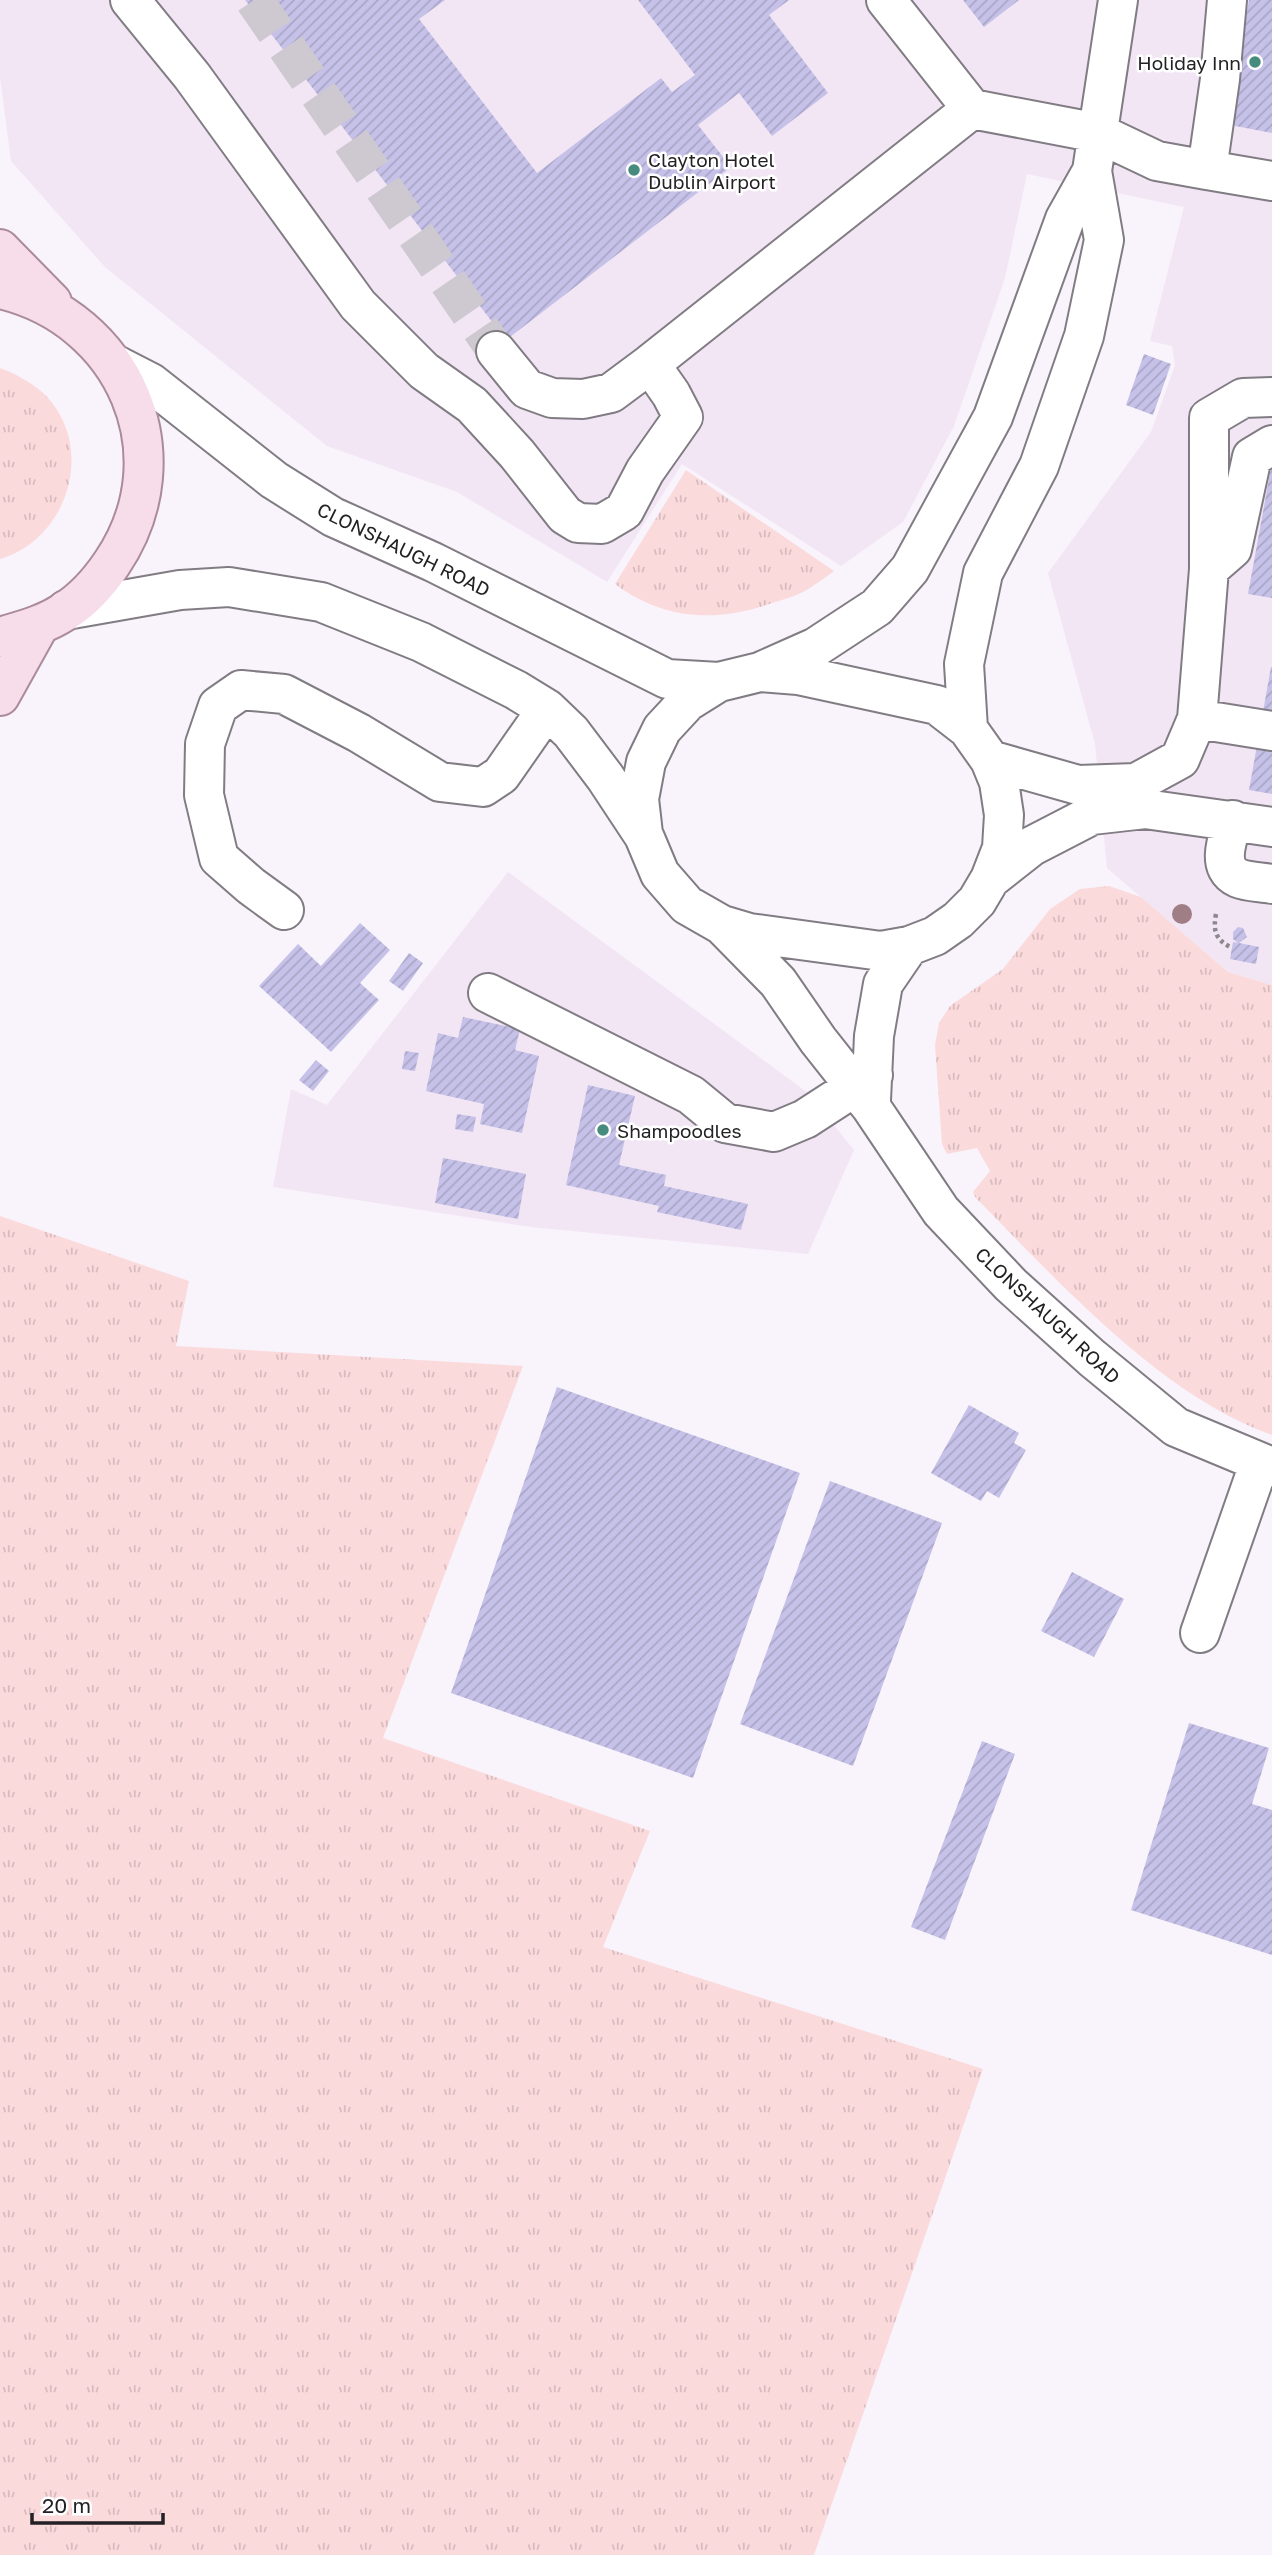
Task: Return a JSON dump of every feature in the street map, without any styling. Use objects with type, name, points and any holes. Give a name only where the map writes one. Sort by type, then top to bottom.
[{"type":"main road","points":[[0,249],[66,316],[92,338],[114,363],[134,405],[144,451],[141,497],[127,541],[101,579],[53,618],[0,695]]},
{"type":"main road","points":[[0,289],[35,299],[66,316]]},
{"type":"main road","points":[[0,637],[53,618]]},
{"type":"street","points":[[131,0],[192,76],[358,304],[424,371],[472,405],[517,454],[565,516],[578,523],[602,524],[624,511],[645,471],[683,417],[650,364]]},
{"type":"street","points":[[886,0],[972,109],[1098,133],[1157,161],[1272,181]]},
{"type":"street","points":[[968,729],[964,664],[983,573],[1038,466],[1084,336],[1104,240],[1092,171],[1118,0]]},
{"type":"street","points":[[1207,170],[1220,79],[1227,0]]},
{"type":"street","points":[[496,351],[527,389],[552,398],[583,400],[611,393],[972,109]]},
{"type":"street","points":[[760,673],[816,647],[877,607],[910,569],[993,417],[1065,219],[1092,171]]},
{"type":"street","name":"CLONSHAUGH ROAD","points":[[53,618],[180,590],[229,587],[321,602],[421,642],[547,709],[571,732],[644,836],[660,874],[687,905],[722,925],[749,933],[881,951],[909,946],[935,936],[958,920],[976,901],[990,879],[1002,848],[1004,815],[999,782],[990,760],[968,729],[937,705],[798,675],[760,673],[719,682],[667,679],[433,562],[332,517],[274,480],[152,383],[114,363]]},
{"type":"street","points":[[990,760],[1079,785],[1136,783],[1180,759],[1197,719],[1209,569],[1209,418],[1243,398],[1272,397]]},
{"type":"street","points":[[1209,569],[1232,549],[1252,457],[1272,446]]},
{"type":"street","name":"CLONSHAUGH ROAD","points":[[644,836],[639,799],[646,762],[662,729],[687,702],[719,682]]},
{"type":"street","points":[[284,910],[251,887],[219,858],[204,795],[205,744],[218,706],[241,690],[284,694],[359,733],[440,782],[483,787],[501,775],[547,709]]},
{"type":"street","points":[[1197,719],[1272,731]]},
{"type":"street","points":[[990,879],[1032,846],[1092,815],[1145,809],[1272,827]]},
{"type":"street","points":[[1233,820],[1224,858],[1228,869],[1237,877],[1272,884]]},
{"type":"street","name":"CLONSHAUGH ROAD","points":[[722,925],[778,982],[818,1040],[866,1090],[941,1211],[1010,1285],[1091,1358],[1176,1427],[1265,1465]]},
{"type":"street","points":[[488,993],[691,1095],[725,1123],[774,1132],[866,1090],[883,984],[909,946]]},
{"type":"street","points":[[1200,1633],[1265,1465]]},
{"type":"shaded area","points":[[0,0],[1272,0],[1272,985],[1228,972],[1107,868],[1095,744],[1048,573],[1151,432],[1175,365],[1172,346],[1150,341],[1184,207],[1027,174],[1005,278],[954,426],[903,522],[841,566],[682,464],[607,582],[457,492],[327,446],[105,267],[11,161],[0,77]]},
{"type":"shaded area","points":[[508,872],[808,1093],[854,1150],[808,1254],[531,1227],[273,1187],[291,1089],[327,1105]]},
{"type":"green space","points":[[0,368],[37,388],[59,413],[69,437],[72,462],[68,488],[58,511],[44,532],[24,548],[0,559]]},
{"type":"green space","points":[[686,470],[834,571],[807,590],[791,597],[730,614],[671,611],[633,596],[615,584]]},
{"type":"green space","points":[[1109,886],[1141,897],[1228,972],[1272,985],[1272,1435],[1231,1417],[1190,1393],[1113,1332],[1040,1264],[975,1197],[973,1192],[990,1171],[977,1148],[947,1154],[942,1144],[935,1045],[939,1023],[950,1006],[1003,969],[1050,909],[1080,889]]},
{"type":"green space","points":[[0,1216],[189,1281],[176,1346],[523,1366],[383,1738],[650,1831],[603,1947],[983,2069],[814,2555],[0,2555]]},
{"type":"building","name":"Clayton Hotel Dublin Airport","points":[[245,0],[445,0],[419,19],[537,173],[661,78],[672,92],[695,75],[638,0],[789,0],[769,15],[828,93],[772,136],[739,93],[698,125],[731,167],[506,340]]},
{"type":"building","points":[[963,0],[1019,0],[984,27]]},
{"type":"building","name":"Holiday Inn","points":[[1249,0],[1272,0],[1272,133],[1225,124]]},
{"type":"building","points":[[1144,354],[1171,364],[1153,415],[1126,405]]},
{"type":"building","points":[[1272,468],[1272,598],[1248,594]]},
{"type":"building","points":[[1272,667],[1272,794],[1249,790]]},
{"type":"building","points":[[360,923],[390,950],[360,983],[379,1000],[331,1052],[259,986],[298,944],[321,966]]},
{"type":"building","points":[[1238,927],[1243,928],[1247,937],[1239,943],[1259,947],[1256,964],[1230,959],[1233,942],[1238,943],[1233,939],[1233,932]]},
{"type":"building","points":[[409,953],[423,963],[403,991],[389,981]]},
{"type":"building","points":[[463,1017],[520,1029],[515,1050],[539,1056],[522,1133],[480,1124],[484,1104],[426,1091],[438,1033],[458,1038]]},
{"type":"building","points":[[405,1051],[419,1053],[415,1071],[402,1069]]},
{"type":"building","points":[[316,1060],[329,1071],[313,1091],[299,1080]]},
{"type":"building","name":"Shampoodles","points":[[588,1085],[635,1096],[619,1165],[666,1175],[664,1186],[748,1204],[741,1230],[657,1212],[659,1206],[566,1185]]},
{"type":"building","points":[[457,1114],[476,1117],[473,1132],[455,1129]]},
{"type":"building","points":[[443,1158],[526,1174],[518,1219],[435,1203]]},
{"type":"building","points":[[557,1387],[800,1473],[693,1778],[451,1693]]},
{"type":"building","points":[[969,1405],[1019,1433],[1014,1443],[1026,1450],[999,1498],[987,1491],[981,1501],[931,1473]]},
{"type":"building","points":[[830,1481],[942,1523],[853,1766],[740,1724]]},
{"type":"building","points":[[1072,1572],[1124,1599],[1094,1657],[1041,1631]]},
{"type":"building","points":[[1189,1723],[1269,1748],[1252,1804],[1272,1810],[1272,1955],[1131,1910]]},
{"type":"building","points":[[982,1741],[1015,1754],[945,1940],[911,1927]]},
{"type":"tunnel","points":[[254,0],[496,351]]},
{"type":"place","name":"Holiday Inn","points":[[1255,62]]},
{"type":"place","name":"Clayton Hotel Dublin Airport","points":[[634,170]]},
{"type":"place","name":"Shampoodles","points":[[603,1130]]}]
